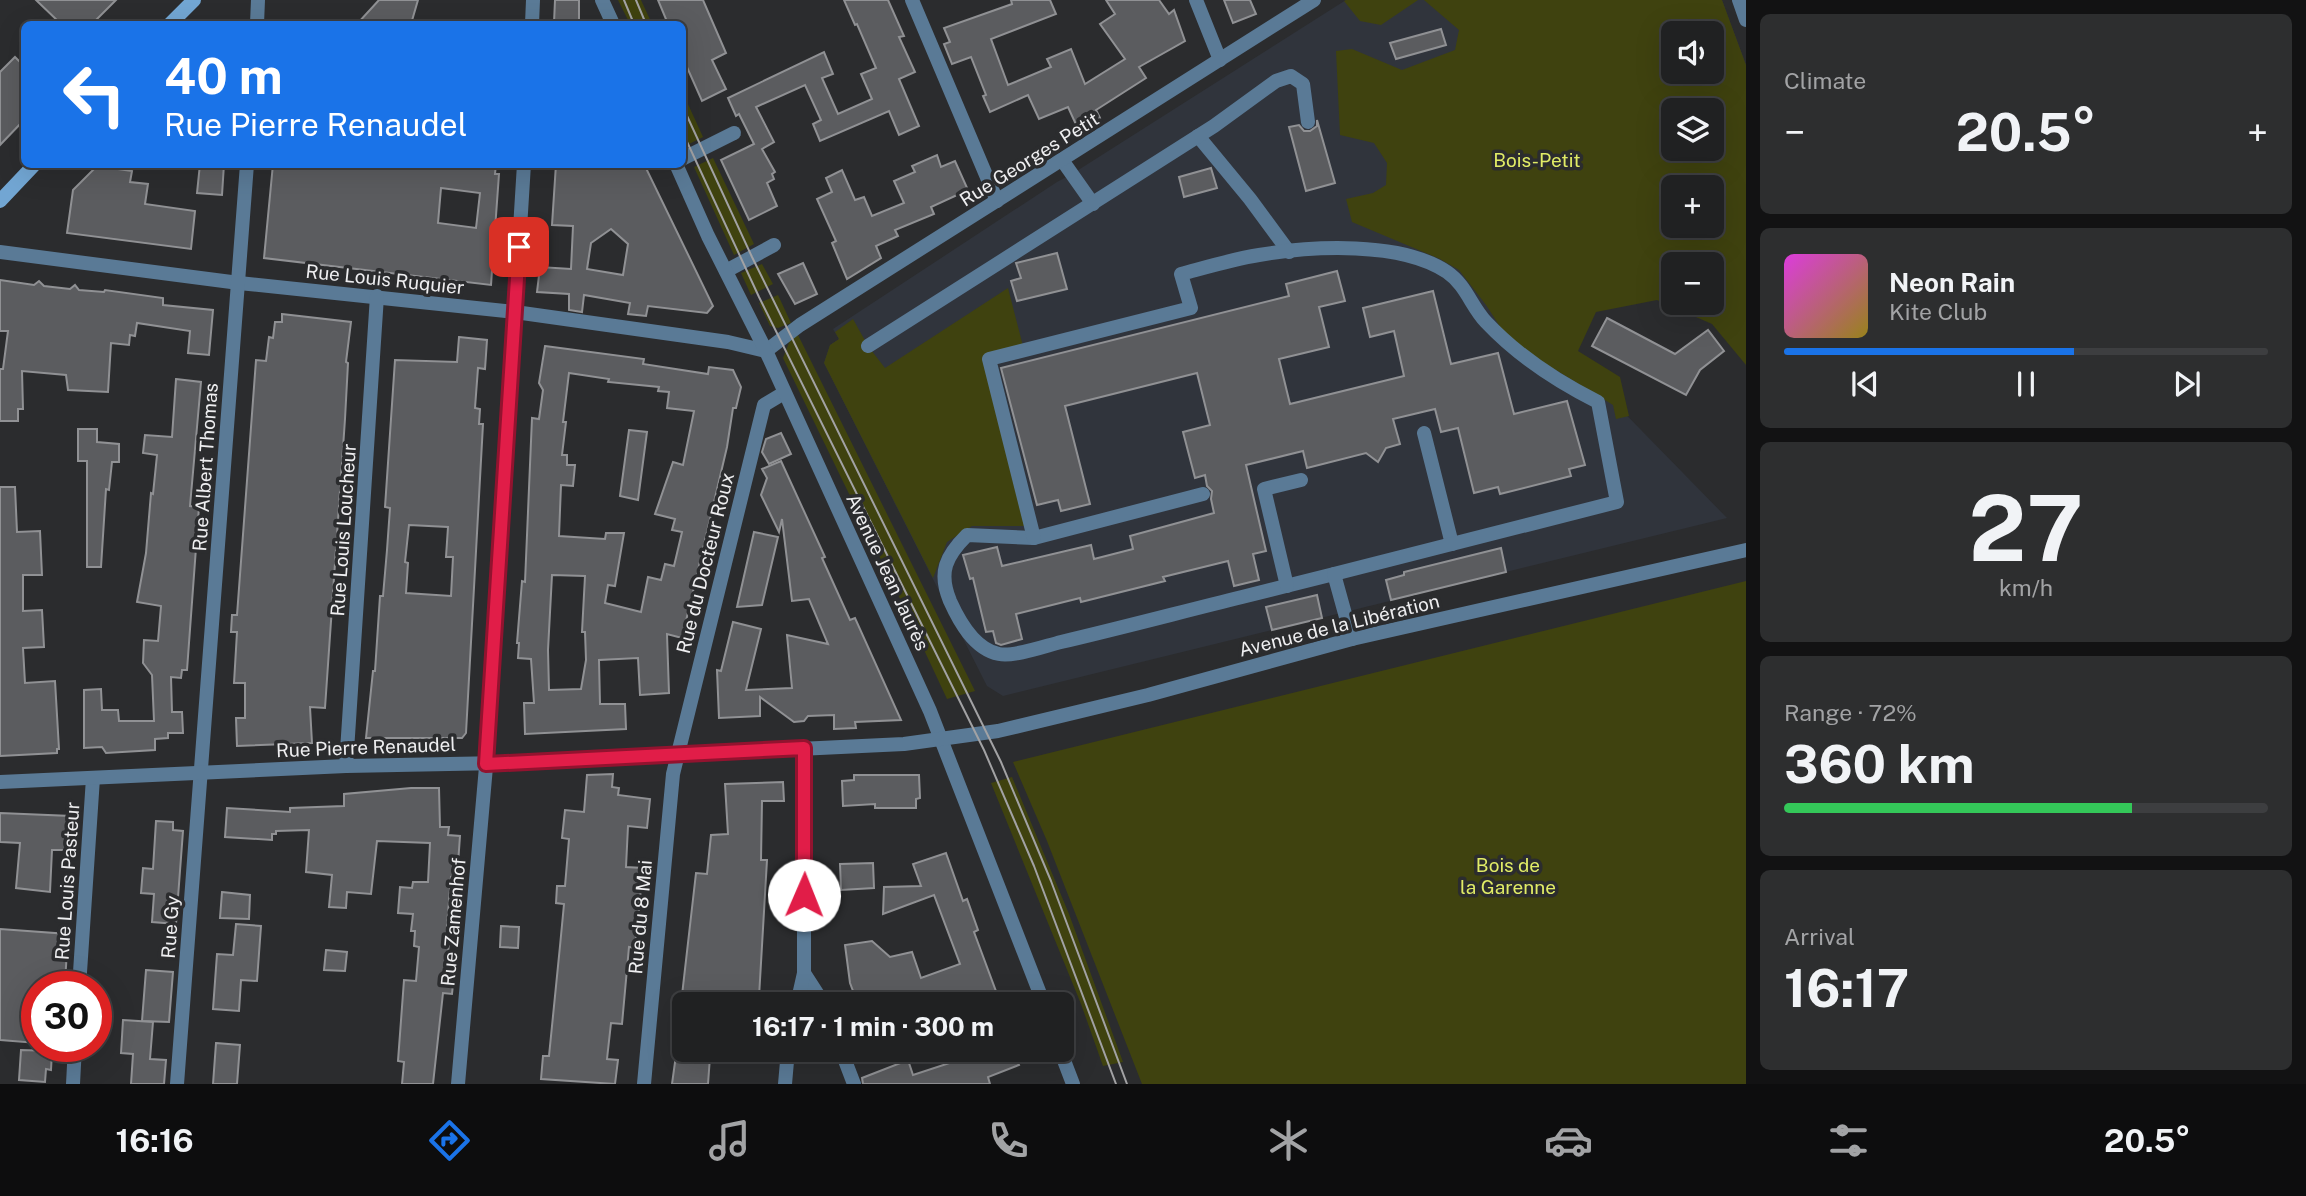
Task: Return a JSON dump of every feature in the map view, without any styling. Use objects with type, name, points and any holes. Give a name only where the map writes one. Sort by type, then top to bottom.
[{"type":"main road","points":[[173,21],[194,0]]},
{"type":"main road","points":[[0,201],[31,168]]},
{"type":"street","points":[[257,21],[258,0]]},
{"type":"street","points":[[532,21],[533,0]]},
{"type":"street","points":[[602,0],[612,21]]},
{"type":"street","points":[[912,0],[998,201]]},
{"type":"street","points":[[1196,0],[1220,60]]},
{"type":"street","name":"Rue Georges Petit","points":[[766,351],[800,325],[1314,0]]},
{"type":"street","points":[[1739,0],[1746,20]]},
{"type":"street","points":[[868,346],[1198,136],[1276,81],[1291,76],[1303,84],[1308,122]]},
{"type":"street","points":[[686,157],[734,133]]},
{"type":"street","points":[[1198,136],[1289,252]]},
{"type":"street","points":[[1062,160],[1093,204]]},
{"type":"street","name":"Rue Albert Thomas","points":[[201,773],[247,168]]},
{"type":"street","name":"Rue Zamenhof","points":[[458,1084],[486,764],[524,168]]},
{"type":"street","name":"Avenue Jean Jaurès","points":[[678,168],[766,351],[942,739],[1039,992]]},
{"type":"street","points":[[726,271],[774,245]]},
{"type":"street","points":[[1034,538],[989,359],[1191,308],[1181,274],[1259,255],[1321,249],[1392,251],[1422,259],[1447,272],[1464,288],[1480,316],[1505,343],[1560,383],[1598,402],[1617,502],[1020,652],[1000,654],[984,648],[958,618],[943,584],[946,564],[953,550],[967,535],[1034,538],[1203,494]]},
{"type":"street","name":"Rue Louis Ruquier","points":[[0,252],[239,283],[515,312],[728,342],[766,351]]},
{"type":"street","name":"Rue Louis Loucheur","points":[[346,766],[377,296]]},
{"type":"street","name":"Rue du Docteur Roux","points":[[677,754],[764,405],[784,393]]},
{"type":"street","points":[[1424,433],[1452,544]]},
{"type":"street","points":[[1287,586],[1264,489],[1301,480]]},
{"type":"street","name":"Avenue de la Libération","points":[[942,739],[998,731],[1148,695],[1352,639],[1746,550]]},
{"type":"street","points":[[1334,574],[1352,639]]},
{"type":"street","name":"Rue Pierre Renaudel","points":[[0,782],[346,766],[486,764],[904,744],[942,739]]},
{"type":"street","points":[[799,992],[803,973],[804,748]]},
{"type":"street","name":"Rue du 8 Mai","points":[[644,1084],[677,754]]},
{"type":"street","name":"Rue Gy","points":[[177,1084],[201,773]]},
{"type":"street","name":"Rue Louis Pasteur","points":[[80,971],[93,778]]},
{"type":"street","points":[[803,973],[816,992]]},
{"type":"street","points":[[73,1084],[74,1062]]},
{"type":"street","points":[[785,1084],[787,1062]]},
{"type":"street","points":[[846,1062],[854,1084]]},
{"type":"street","points":[[1065,1062],[1073,1084]]},
{"type":"shaded area","points":[[1346,0],[1722,0],[1746,65],[1724,194],[1724,175],[1661,175],[1661,238],[1716,238],[1714,252],[1661,252],[1661,267],[1592,285],[1559,353],[1599,387],[1727,518],[1506,572],[1500,548],[1404,572],[1410,596],[1003,696],[987,686],[824,363],[830,345],[839,339],[833,329],[1057,182]]},
{"type":"green space","points":[[618,0],[641,0],[651,21],[628,21]]},
{"type":"green space","points":[[1418,0],[1381,25],[1360,21],[1344,1]]},
{"type":"green space","name":"Bois-Petit","points":[[1424,0],[1722,0],[1746,65],[1746,365],[1712,324],[1691,315],[1724,315],[1724,252],[1661,252],[1661,302],[1657,300],[1596,312],[1578,351],[1620,377],[1629,416],[1616,419],[1613,405],[1510,342],[1459,270],[1440,259],[1352,222],[1346,199],[1373,193],[1386,185],[1387,163],[1374,143],[1340,135],[1336,51],[1352,49],[1402,70],[1455,50],[1459,30]]},
{"type":"green space","points":[[686,100],[703,137],[686,146]]},
{"type":"green space","points":[[713,158],[754,244],[734,255],[694,167]]},
{"type":"green space","points":[[762,264],[773,284],[751,295],[741,273]]},
{"type":"green space","points":[[1008,288],[1023,346],[986,356],[1027,526],[972,526],[947,542],[933,578],[824,363],[830,345],[839,339],[835,332],[853,319],[868,346],[885,368]]},
{"type":"green space","points":[[778,295],[791,323],[778,328],[770,326],[759,303]]},
{"type":"green space","points":[[798,335],[975,691],[947,699],[783,358],[790,340]]},
{"type":"green space","name":"Bois de la Garenne","points":[[1746,581],[1746,1084],[1142,1084],[1047,841],[1013,762]]},
{"type":"green space","points":[[1012,777],[1069,914],[1123,1062],[1103,1066],[1081,1004],[991,783]]},
{"type":"building","points":[[36,0],[116,0],[95,21],[58,21]]},
{"type":"building","points":[[379,0],[418,0],[412,21],[360,21]]},
{"type":"building","points":[[555,0],[579,0],[579,21],[554,21]]},
{"type":"building","points":[[658,0],[703,0],[726,53],[712,60],[726,89],[702,101],[686,65],[686,21],[667,21]]},
{"type":"building","points":[[844,0],[888,0],[904,36],[899,37],[915,72],[899,79],[919,126],[899,135],[889,111],[820,141],[813,124],[821,120],[805,85],[756,107],[774,142],[762,149],[775,172],[772,174],[774,179],[767,183],[777,206],[749,220],[721,160],[754,144],[728,98],[824,52],[833,74],[822,78],[838,114],[872,99],[861,74],[876,68]]},
{"type":"building","points":[[1011,0],[1050,0],[1056,14],[991,39],[1008,85],[1051,67],[1047,59],[1071,49],[1085,84],[1125,59],[1100,24],[1115,14],[1106,0],[1159,0],[1169,14],[1174,10],[1185,41],[1139,67],[1146,78],[1096,110],[1100,118],[1079,131],[1068,107],[1039,119],[1028,95],[990,112],[971,57],[952,64],[944,44],[950,42],[944,28],[1012,4]]},
{"type":"building","points":[[1224,0],[1250,0],[1256,14],[1233,23]]},
{"type":"building","points":[[1441,29],[1446,45],[1396,59],[1390,43]]},
{"type":"building","points":[[15,57],[21,63],[21,123],[0,145],[0,72]]},
{"type":"building","points":[[1317,120],[1335,183],[1306,191],[1289,127],[1299,125],[1304,131],[1310,131],[1317,126]]},
{"type":"building","points":[[937,155],[941,167],[955,161],[968,190],[931,207],[934,214],[895,230],[898,236],[876,246],[881,258],[847,279],[832,243],[836,241],[817,199],[832,192],[826,178],[842,170],[855,200],[864,197],[872,216],[904,203],[894,181],[915,172],[912,166]]},
{"type":"building","points":[[95,168],[132,171],[130,182],[148,184],[145,204],[195,211],[191,249],[67,233],[73,190]]},
{"type":"building","points":[[200,168],[224,168],[222,195],[197,193]]},
{"type":"building","points":[[273,168],[496,168],[495,174],[499,174],[491,285],[264,258]],"holes":[[[441,188],[480,193],[476,228],[438,223]]]},
{"type":"building","points":[[556,168],[646,168],[713,306],[707,313],[648,306],[646,316],[628,314],[630,303],[584,295],[582,312],[569,310],[569,294],[537,292],[540,267],[571,269],[573,226],[552,225]],"holes":[[[611,229],[628,244],[623,275],[587,269],[591,243]]]},
{"type":"building","points":[[1211,168],[1217,188],[1184,197],[1179,177]]},
{"type":"building","points":[[1057,253],[1067,289],[1017,301],[1011,281],[1021,278],[1016,263]]},
{"type":"building","points":[[803,263],[817,294],[795,304],[778,274]]},
{"type":"building","points":[[1337,271],[1345,301],[1319,307],[1329,347],[1279,359],[1290,404],[1404,376],[1394,331],[1370,337],[1363,308],[1433,291],[1451,364],[1498,353],[1514,414],[1567,401],[1585,465],[1569,469],[1571,476],[1500,494],[1498,487],[1474,493],[1458,428],[1441,432],[1435,409],[1393,419],[1400,444],[1386,448],[1378,462],[1366,453],[1307,468],[1303,451],[1246,465],[1266,551],[1253,554],[1259,580],[1234,586],[1228,561],[1163,577],[1165,581],[1081,602],[1080,598],[1016,614],[1022,639],[1001,645],[996,643],[993,631],[986,632],[973,578],[970,579],[963,555],[997,547],[1002,566],[1091,545],[1094,559],[1133,549],[1130,536],[1214,513],[1212,491],[1207,486],[1205,475],[1195,478],[1183,432],[1210,425],[1197,373],[1065,406],[1090,504],[1061,511],[1058,500],[1037,505],[1001,368],[1289,296],[1286,284]]},
{"type":"building","points":[[0,280],[34,285],[39,281],[44,286],[70,289],[75,285],[79,290],[105,290],[163,298],[163,305],[213,310],[209,355],[188,353],[190,331],[137,323],[135,336],[130,335],[129,345],[111,343],[108,392],[68,390],[66,375],[22,371],[23,409],[18,409],[18,421],[0,421],[0,369],[3,369],[8,331],[0,331]]},
{"type":"building","points":[[282,314],[351,322],[346,362],[345,419],[325,708],[310,707],[312,743],[237,746],[236,718],[245,718],[245,683],[234,683],[237,632],[231,632],[232,615],[237,615],[256,360],[266,361],[269,337],[273,338],[275,322],[282,322]]},
{"type":"building","points":[[1607,318],[1675,354],[1708,330],[1724,351],[1700,370],[1686,395],[1592,346]]},
{"type":"building","points":[[459,337],[487,340],[485,369],[478,368],[475,408],[480,409],[479,424],[483,424],[466,733],[462,738],[366,738],[387,550],[390,508],[385,507],[395,360],[457,362]],"holes":[[[409,525],[448,527],[446,557],[453,557],[451,596],[406,593],[408,563],[405,562]]]},
{"type":"building","points":[[545,346],[644,359],[643,364],[708,374],[709,367],[733,370],[741,387],[736,408],[733,408],[727,447],[682,638],[667,634],[669,693],[640,695],[638,658],[599,660],[600,704],[625,704],[626,729],[525,734],[524,703],[534,703],[531,659],[518,658],[517,643],[522,581],[525,582],[532,418],[539,419],[543,390],[539,383]],"holes":[[[569,373],[609,379],[608,382],[659,387],[658,391],[669,392],[667,408],[694,411],[683,465],[673,462],[655,514],[675,519],[672,530],[682,532],[674,566],[665,564],[661,580],[648,577],[641,612],[605,603],[608,585],[615,586],[624,533],[606,533],[605,539],[559,536],[561,485],[573,486],[575,465],[567,465],[567,455],[562,455]],[[552,575],[585,576],[582,632],[585,632],[586,660],[581,689],[549,690]]]},
{"type":"building","points":[[176,379],[201,382],[190,506],[199,507],[187,670],[182,670],[181,678],[171,677],[172,712],[182,712],[183,733],[168,733],[168,738],[155,739],[155,750],[106,753],[102,747],[84,748],[84,690],[101,689],[102,710],[118,710],[119,721],[154,721],[152,675],[143,663],[144,640],[158,641],[161,606],[137,602],[146,553],[157,455],[143,453],[145,435],[172,437]]},
{"type":"building","points":[[78,429],[97,429],[97,442],[119,444],[119,462],[112,462],[109,490],[106,489],[101,567],[87,567],[87,461],[78,461]]},
{"type":"building","points":[[629,430],[647,432],[638,500],[620,496]]},
{"type":"building","points":[[781,433],[791,454],[769,464],[762,452],[766,439]]},
{"type":"building","points":[[781,461],[825,557],[822,558],[850,620],[855,618],[901,720],[855,722],[856,728],[834,729],[834,715],[808,716],[804,721],[794,722],[760,697],[760,716],[719,718],[717,670],[721,671],[733,622],[761,629],[746,690],[792,688],[787,635],[828,644],[809,599],[792,601],[782,519],[779,532],[761,495],[767,478],[762,469]]},
{"type":"building","points":[[0,487],[15,487],[17,532],[40,531],[42,575],[23,575],[23,611],[42,610],[44,647],[23,648],[25,683],[55,681],[59,749],[57,753],[0,756]]},
{"type":"building","points":[[754,532],[778,537],[762,605],[737,607]]},
{"type":"building","points":[[1501,548],[1506,572],[1391,600],[1386,580],[1404,575],[1404,572]]},
{"type":"building","points":[[1317,595],[1322,618],[1272,630],[1266,607]]},
{"type":"building","points":[[613,774],[612,787],[619,788],[618,795],[650,799],[647,828],[628,826],[626,867],[643,868],[635,948],[629,947],[622,1024],[611,1023],[607,1059],[618,1060],[615,1084],[541,1079],[543,1056],[549,1056],[564,904],[556,903],[557,886],[565,886],[569,839],[562,838],[565,810],[584,812],[587,775]]},
{"type":"building","points":[[854,775],[919,775],[920,798],[916,799],[916,808],[875,808],[875,804],[843,806],[842,781],[854,780]]},
{"type":"building","points":[[783,782],[784,801],[762,801],[761,860],[767,860],[759,992],[682,992],[696,873],[707,874],[711,835],[728,834],[725,784]]},
{"type":"building","points":[[439,788],[440,827],[449,827],[448,835],[460,836],[457,878],[451,877],[447,926],[450,926],[448,955],[456,955],[452,994],[443,993],[433,1084],[402,1084],[404,1062],[398,1061],[404,980],[416,981],[419,947],[414,946],[415,931],[411,931],[413,914],[398,913],[400,887],[412,888],[413,882],[428,882],[430,843],[377,841],[371,894],[347,892],[346,908],[329,907],[332,875],[306,872],[309,830],[276,831],[276,834],[272,834],[272,840],[225,837],[227,808],[290,812],[290,808],[344,806],[344,794]]},
{"type":"building","points":[[0,813],[71,816],[68,850],[52,850],[50,892],[16,888],[20,843],[0,842]]},
{"type":"building","points":[[156,821],[173,822],[173,830],[183,831],[176,924],[152,922],[154,894],[141,893],[143,868],[153,869]]},
{"type":"building","points":[[946,853],[963,901],[967,899],[978,930],[974,932],[996,992],[853,992],[845,945],[872,941],[890,957],[912,952],[921,978],[960,964],[934,895],[883,914],[884,887],[921,886],[913,864]]},
{"type":"building","points":[[873,863],[874,888],[841,890],[840,864]]},
{"type":"building","points":[[222,892],[250,895],[249,919],[220,918]]},
{"type":"building","points":[[236,924],[261,926],[257,981],[241,980],[239,1011],[213,1009],[217,954],[233,955]]},
{"type":"building","points":[[501,926],[519,927],[518,948],[500,947]]},
{"type":"building","points":[[0,929],[68,934],[66,971],[21,971],[21,1042],[0,1040]]},
{"type":"building","points":[[326,950],[347,952],[345,971],[324,970]]},
{"type":"building","points":[[146,970],[173,972],[169,1022],[142,1021]]},
{"type":"building","points":[[123,1020],[153,1022],[150,1059],[166,1060],[164,1084],[131,1084],[133,1054],[121,1053]]},
{"type":"building","points":[[216,1043],[240,1045],[237,1084],[213,1084]]},
{"type":"building","points":[[21,1050],[21,1062],[51,1062],[51,1070],[46,1069],[45,1082],[19,1080]]},
{"type":"building","points":[[675,1062],[710,1062],[708,1084],[672,1084]]},
{"type":"building","points":[[903,1062],[909,1062],[913,1075],[953,1062],[1018,1062],[1019,1065],[988,1077],[990,1084],[863,1084],[862,1078]]},
{"type":"tram line","points":[[624,0],[633,21]]},
{"type":"tram line","points":[[636,0],[645,21]]},
{"type":"tram line","points":[[686,114],[752,257],[1001,762],[1051,881],[1127,1084]]},
{"type":"tram line","points":[[686,140],[759,297],[984,750],[1034,866],[1116,1084]]},
{"type":"route","points":[[519,247],[486,764],[804,748],[804,895]]}]
